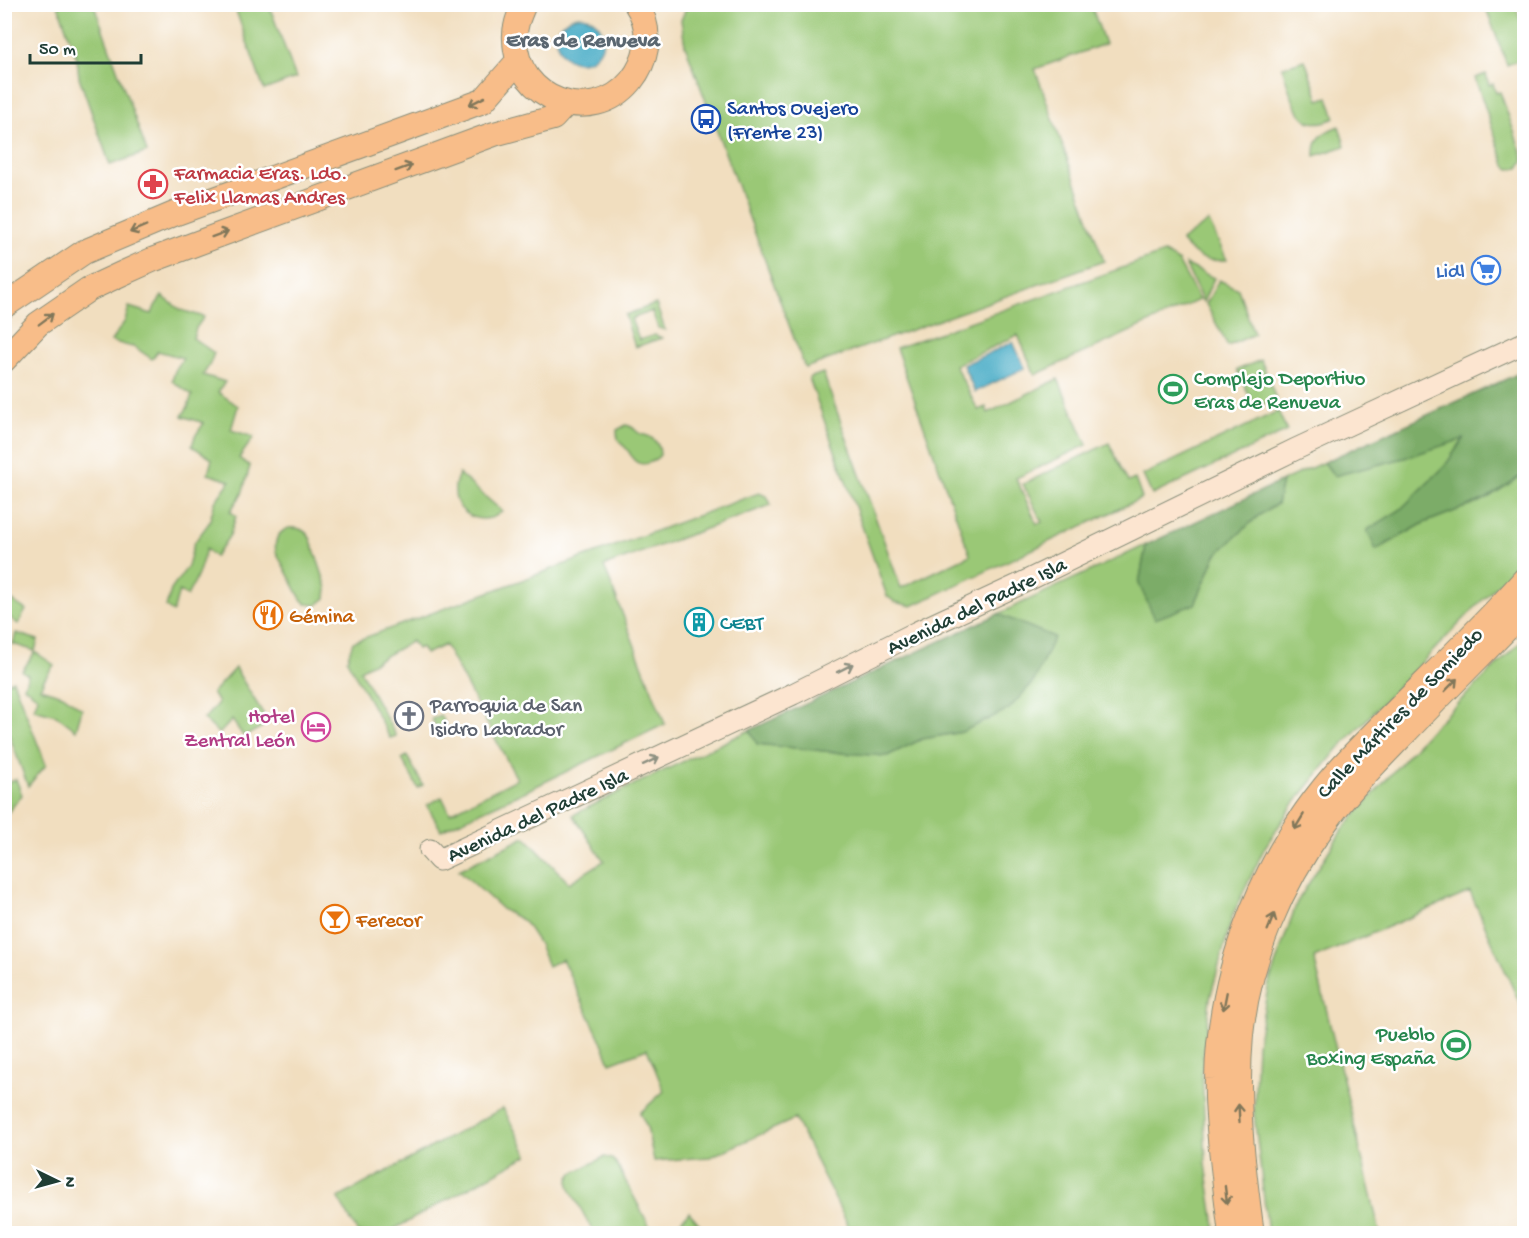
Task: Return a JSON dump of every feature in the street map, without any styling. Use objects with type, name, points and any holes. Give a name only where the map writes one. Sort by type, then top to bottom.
[{"type":"main road","points":[[524,4],[517,19],[514,37],[518,61],[529,80],[546,95],[566,104],[588,105],[609,99],[625,88],[637,74],[645,57],[647,40],[645,11]]},
{"type":"main road","points":[[4,306],[84,252],[174,214],[483,101],[518,61]]},
{"type":"main road","points":[[4,360],[38,324],[90,289],[152,260],[494,134],[553,118],[566,104]]},
{"type":"main road","name":"Avenida del Padre Isla","points":[[429,850],[439,860],[793,694],[916,632],[1018,585],[1296,449],[1524,343]]},
{"type":"main road","name":"Calle Mártires de Somiedo","points":[[1231,1233],[1218,1111],[1216,1081],[1218,1051],[1233,965],[1243,931],[1263,885],[1305,813],[1342,766],[1524,580]]},
{"type":"main road","name":"Calle Mártires de Somiedo","points":[[1252,1233],[1239,1119],[1241,1032],[1253,969],[1279,901],[1326,822],[1362,778],[1524,611]]},
{"type":"green space","points":[[697,4],[1091,5],[1105,44],[1035,69],[1104,261],[805,368],[685,45],[681,20],[686,8]]},
{"type":"green space","points":[[58,5],[94,5],[147,152],[110,165],[79,77],[77,59]]},
{"type":"green space","points":[[234,5],[269,5],[296,78],[264,90]]},
{"type":"green space","points":[[1503,5],[1515,5],[1524,29],[1524,58],[1507,65],[1487,11]]},
{"type":"green space","points":[[1305,60],[1319,100],[1328,97],[1335,118],[1311,122],[1300,114],[1296,107],[1282,67]]},
{"type":"green space","points":[[1486,74],[1489,85],[1493,84],[1496,93],[1500,92],[1524,160],[1519,168],[1509,169],[1505,165],[1475,78]]},
{"type":"green space","points":[[1339,126],[1345,146],[1315,156],[1316,145],[1321,136]]},
{"type":"green space","points":[[1208,222],[1227,260],[1201,258],[1181,241]]},
{"type":"green space","points":[[1164,253],[1178,261],[1199,300],[1035,375],[1018,335],[955,365],[978,410],[986,407],[988,413],[1058,379],[1087,445],[1016,478],[1037,524],[1042,522],[1023,484],[1109,443],[1128,482],[1135,479],[1142,498],[912,606],[895,602],[887,596],[809,378],[823,373],[901,588],[970,555],[896,348]]},
{"type":"green space","points":[[1185,264],[1214,278],[1203,302]]},
{"type":"green space","points":[[1219,280],[1238,289],[1254,334],[1228,346],[1206,304]]},
{"type":"green space","points":[[162,296],[181,310],[204,317],[196,328],[193,338],[214,353],[203,375],[225,382],[218,392],[238,406],[231,430],[254,437],[239,458],[250,466],[242,494],[230,511],[236,516],[230,535],[215,557],[206,549],[198,575],[187,596],[179,591],[173,612],[166,607],[171,590],[188,566],[194,543],[209,523],[215,502],[230,481],[208,474],[212,459],[192,446],[195,436],[204,423],[182,416],[192,395],[172,381],[183,358],[158,351],[152,359],[133,346],[111,341],[125,321],[129,307],[152,314]]},
{"type":"green space","points":[[656,304],[665,330],[658,328],[652,311],[631,319],[639,340],[655,335],[662,338],[635,347],[625,315]]},
{"type":"green space","points":[[1261,360],[1276,399],[1255,407],[1237,370]]},
{"type":"green space","points":[[1524,371],[1524,474],[1486,499],[1424,523],[1376,550],[1367,530],[1400,510],[1445,466],[1463,439],[1404,458],[1334,476],[1324,462]]},
{"type":"green space","points":[[1278,411],[1287,431],[1152,495],[1143,475]]},
{"type":"green space","points":[[626,425],[655,440],[660,455],[655,460],[641,464],[632,458],[618,438],[617,430]]},
{"type":"green space","points":[[1464,438],[1445,466],[1400,510],[1368,530],[1377,550],[1424,523],[1486,499],[1524,474],[1524,557],[1338,749],[1292,806],[1265,847],[1233,914],[1210,998],[1202,1068],[1206,1164],[1216,1233],[852,1233],[795,1119],[710,1157],[654,1161],[647,1127],[640,1113],[664,1091],[647,1049],[610,1063],[562,959],[548,966],[539,944],[524,921],[503,910],[459,870],[525,837],[569,883],[604,861],[573,815],[750,730],[758,744],[887,756],[922,739],[962,732],[1054,638],[998,614],[1146,545],[1139,584],[1195,604],[1216,555],[1258,516],[1277,504],[1282,481],[1324,462],[1334,476],[1404,458]]},
{"type":"green space","points":[[459,474],[502,511],[488,519],[480,519],[466,513],[457,501],[455,493],[455,483]]},
{"type":"green space","points":[[1282,481],[1277,504],[1258,516],[1216,555],[1195,604],[1155,619],[1139,584],[1146,545]]},
{"type":"green space","points":[[759,493],[766,496],[771,505],[604,566],[665,724],[441,830],[427,805],[442,797],[450,813],[517,779],[445,645],[425,654],[421,647],[417,649],[412,641],[360,670],[396,736],[390,738],[347,660],[353,642]]},
{"type":"green space","points":[[289,528],[302,530],[311,540],[327,588],[326,598],[317,605],[306,604],[301,599],[276,552],[278,537]]},
{"type":"green space","points":[[7,597],[26,610],[18,624],[5,614]]},
{"type":"green space","points":[[998,614],[1054,637],[1034,681],[1009,709],[962,732],[922,739],[887,756],[757,744],[750,730]]},
{"type":"green space","points":[[16,633],[38,640],[35,651],[13,644]]},
{"type":"green space","points":[[1524,639],[1524,1013],[1470,892],[1314,958],[1380,1233],[1268,1233],[1254,1113],[1257,1045],[1269,983],[1297,902],[1342,830],[1429,731]]},
{"type":"green space","points":[[35,652],[54,665],[40,688],[63,695],[82,709],[76,730],[56,715],[34,709],[38,697],[24,687],[28,675],[22,671]]},
{"type":"green space","points":[[235,668],[269,723],[244,737],[232,720],[219,734],[204,719],[218,703],[212,693]]},
{"type":"green space","points":[[13,680],[46,765],[28,786],[5,724],[5,684]]},
{"type":"green space","points":[[440,715],[448,730],[440,734],[432,719]]},
{"type":"green space","points":[[407,756],[423,785],[418,788],[402,759]]},
{"type":"green space","points":[[16,779],[22,795],[5,816],[5,784]]},
{"type":"green space","points":[[503,1108],[528,1155],[387,1233],[358,1233],[338,1198]]},
{"type":"green space","points":[[604,1157],[616,1163],[653,1233],[594,1233],[570,1189],[569,1181],[573,1173]]},
{"type":"green space","points":[[689,1212],[707,1233],[670,1233]]},
{"type":"water","points":[[580,16],[596,23],[603,39],[596,55],[580,62],[564,55],[557,39],[564,23]]},
{"type":"water","points":[[1013,342],[1025,368],[975,392],[963,365]]},
{"type":"place","name":"Santos Ovejero (Frente 23)","points":[[706,119]]},
{"type":"place","name":"Farmacia Eras. Ldo. Felix Llamas Andres","points":[[153,184]]},
{"type":"place","name":"Lidl","points":[[1486,270]]},
{"type":"place","name":"Complejo Deportivo Eras de Renueva","points":[[1173,389]]},
{"type":"place","name":"Gémina","points":[[268,615]]},
{"type":"place","name":"CEBT","points":[[699,622]]},
{"type":"place","name":"Parroquia de San Isidro Labrador","points":[[409,716]]},
{"type":"place","name":"Hotel Zentral León","points":[[316,727]]},
{"type":"place","name":"Ferecor","points":[[335,919]]},
{"type":"place","name":"Pueblo Boxing España","points":[[1456,1045]]},
{"type":"district","name":"Eras de Renueva","points":[[583,38]]}]
